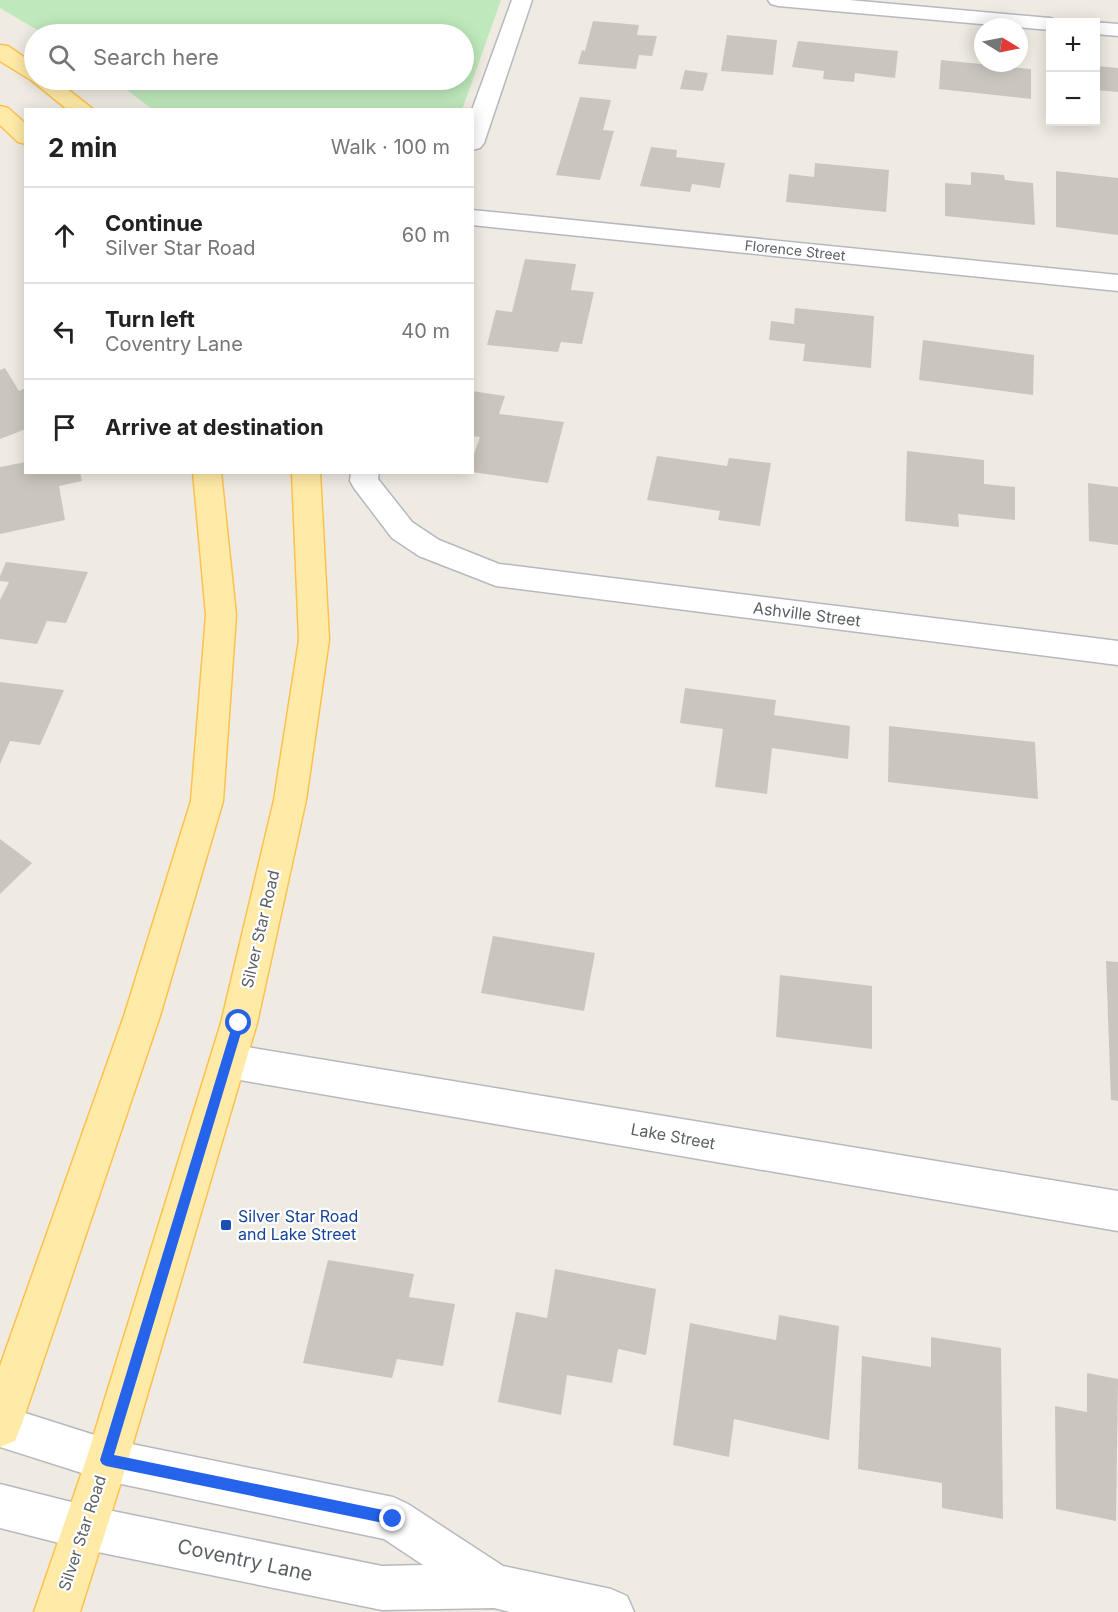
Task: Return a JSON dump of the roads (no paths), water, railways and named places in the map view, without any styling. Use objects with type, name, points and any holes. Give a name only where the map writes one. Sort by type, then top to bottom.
[{"type":"main road","points":[[0,51],[24,67]]},
{"type":"main road","points":[[56,90],[80,108]]},
{"type":"main road","points":[[0,113],[24,135]]},
{"type":"main road","points":[[0,1426],[142,1016],[207,801],[221,615],[207,474]]},
{"type":"main road","name":"Silver Star Road","points":[[57,1612],[106,1460],[239,1023],[290,800],[314,639],[306,474]]},
{"type":"street","points":[[474,137],[522,0]]},
{"type":"street","points":[[778,0],[1046,24]]},
{"type":"street","points":[[1100,28],[1118,30]]},
{"type":"street","name":"Florence Street","points":[[474,217],[1118,283]]},
{"type":"street","name":"Ashville Street","points":[[365,474],[364,481],[402,530],[429,548],[496,574],[1118,653]]},
{"type":"street","name":"Lake Street","points":[[228,1061],[1118,1211]]},
{"type":"street","name":"Coventry Lane","points":[[0,1426],[106,1460],[393,1519],[494,1586]]},
{"type":"street","name":"Coventry Lane","points":[[0,1506],[83,1527],[382,1588],[494,1586],[611,1612]]},
{"type":"place","name":"Silver Star Road and Lake Street","points":[[226,1225]]}]
